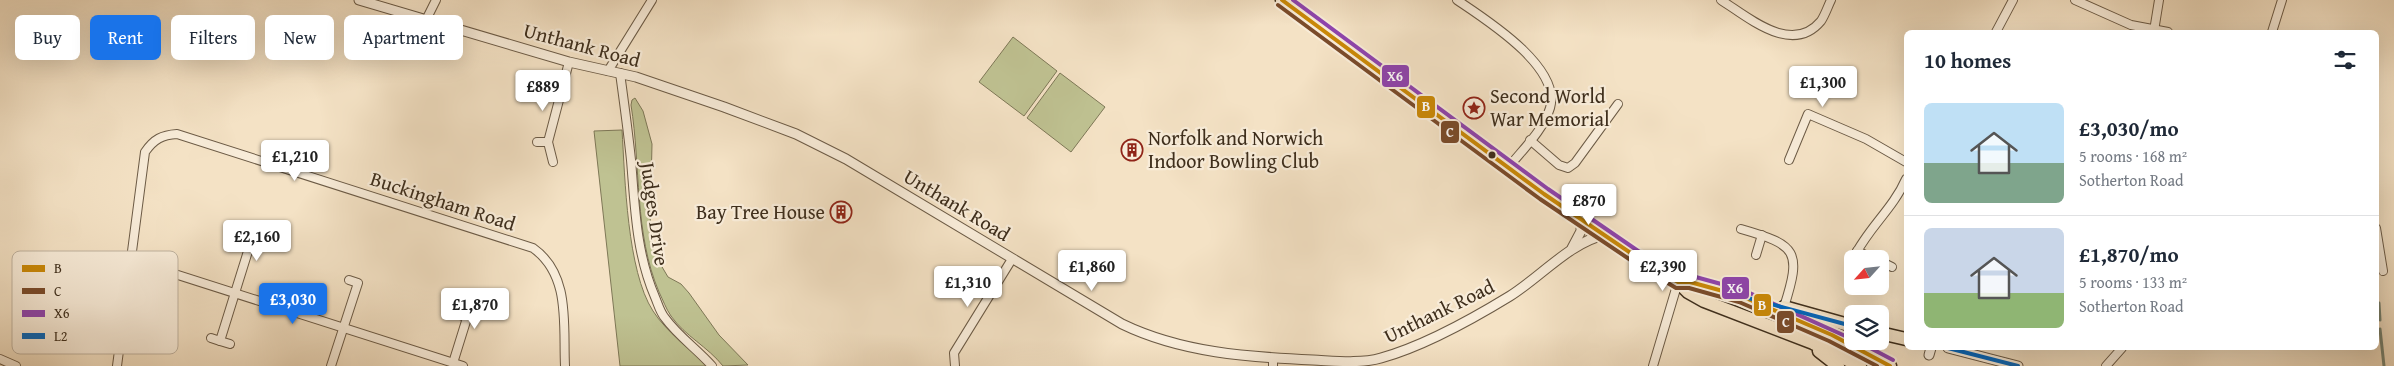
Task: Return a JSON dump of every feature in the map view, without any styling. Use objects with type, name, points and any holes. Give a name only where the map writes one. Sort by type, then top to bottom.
[{"type":"highway","points":[[1282,0],[1508,168],[1604,236],[1678,282],[1688,292],[1704,302],[1813,342],[1860,366]]},
{"type":"highway","points":[[1678,282],[1690,282],[1844,324]]},
{"type":"highway","points":[[1740,296],[1832,335],[1890,366]]},
{"type":"highway","points":[[1889,335],[1904,339]]},
{"type":"highway","points":[[1813,342],[1816,349],[1838,366]]},
{"type":"street","name":"Unthank Road","points":[[359,0],[409,15]]},
{"type":"street","points":[[428,15],[436,0]]},
{"type":"street","points":[[608,71],[652,0]]},
{"type":"street","points":[[1457,0],[1527,52],[1541,70],[1549,87],[1551,107],[1542,125],[1508,168]]},
{"type":"street","points":[[1721,0],[1777,34],[1792,36],[1807,32],[1821,21],[1831,0]]},
{"type":"street","points":[[1997,30],[2013,0]]},
{"type":"street","points":[[2075,0],[2108,16],[2151,30]]},
{"type":"street","points":[[2154,30],[2159,0]]},
{"type":"street","points":[[2273,30],[2282,0]]},
{"type":"street","name":"Unthank Road","points":[[463,31],[569,62],[620,73],[724,107],[796,134],[846,159],[1122,324],[1153,338],[1193,349],[1274,362],[1379,359],[1428,339],[1509,297],[1587,240],[1604,236]]},
{"type":"street","points":[[553,162],[548,142],[569,62]]},
{"type":"street","name":"Judges Drive","points":[[620,73],[631,157],[636,221],[647,278],[664,316],[682,339],[700,352],[712,366]]},
{"type":"street","points":[[1530,140],[1559,165],[1568,168],[1575,163],[1618,104]]},
{"type":"street","points":[[1789,160],[1812,106]]},
{"type":"street","points":[[1808,114],[1866,138],[1904,161]]},
{"type":"street","name":"Buckingham Road","points":[[132,251],[146,152],[158,138],[167,134],[178,134],[533,248],[551,264],[560,282],[565,366]]},
{"type":"street","points":[[537,142],[548,142]]},
{"type":"street","points":[[1858,250],[1866,234],[1896,198],[1904,183]]},
{"type":"street","name":"Unthank Road","points":[[1568,254],[1578,238],[1581,220]]},
{"type":"street","points":[[1741,229],[1777,239],[1788,248],[1795,268],[1784,307]]},
{"type":"street","points":[[1756,255],[1762,235]]},
{"type":"street","points":[[240,245],[258,251]]},
{"type":"street","points":[[2379,246],[2383,271]]},
{"type":"street","points":[[220,341],[249,248]]},
{"type":"street","points":[[955,366],[954,353],[1012,258]]},
{"type":"street","points":[[178,276],[463,366]]},
{"type":"street","points":[[331,366],[343,328],[362,284],[349,280]]},
{"type":"street","points":[[1652,366],[1678,282]]},
{"type":"street","points":[[458,314],[476,321]]},
{"type":"street","points":[[453,362],[467,318]]},
{"type":"street","points":[[211,338],[230,344]]},
{"type":"street","points":[[1956,350],[2018,366]]},
{"type":"street","points":[[2106,366],[2120,350]]},
{"type":"street","points":[[0,359],[16,366]]},
{"type":"green space","points":[[1013,37],[1057,71],[1024,116],[979,82]]},
{"type":"green space","points":[[1060,73],[1105,107],[1071,152],[1027,118]]},
{"type":"green space","points":[[635,98],[643,111],[652,144],[650,231],[655,255],[668,277],[681,284],[719,335],[748,365],[723,366],[677,323],[671,316],[659,292],[645,247],[639,200],[631,105],[632,100]]},
{"type":"green space","points":[[622,130],[629,224],[644,294],[653,311],[671,333],[706,366],[620,366],[594,131]]},
{"type":"waterway","points":[[2379,303],[2380,320]]},
{"type":"waterway","points":[[2380,329],[2384,366]]},
{"type":"transit line","name":"B","points":[[1282,0],[1544,194],[1638,258],[1678,282],[1690,282],[1741,296],[1832,335],[1890,366]]},
{"type":"transit line","name":"X6","points":[[1293,0],[1548,189],[1641,253],[1680,276],[1692,276],[1743,290],[1844,335]]},
{"type":"transit line","name":"C","points":[[1278,5],[1540,199],[1635,263],[1676,288],[1689,288],[1739,302],[1829,341],[1877,366]]},
{"type":"transit line","name":"L2","points":[[1741,296],[1844,324]]},
{"type":"transit line","name":"X6","points":[[1874,350],[1893,360]]},
{"type":"transit line","name":"L2","points":[[1956,350],[2018,366]]},
{"type":"place","name":"Second World War Memorial","points":[[1474,108]]},
{"type":"place","name":"Norfolk and Norwich Indoor Bowling Club","points":[[1132,150]]},
{"type":"place","name":"Bay Tree House","points":[[841,212]]}]
